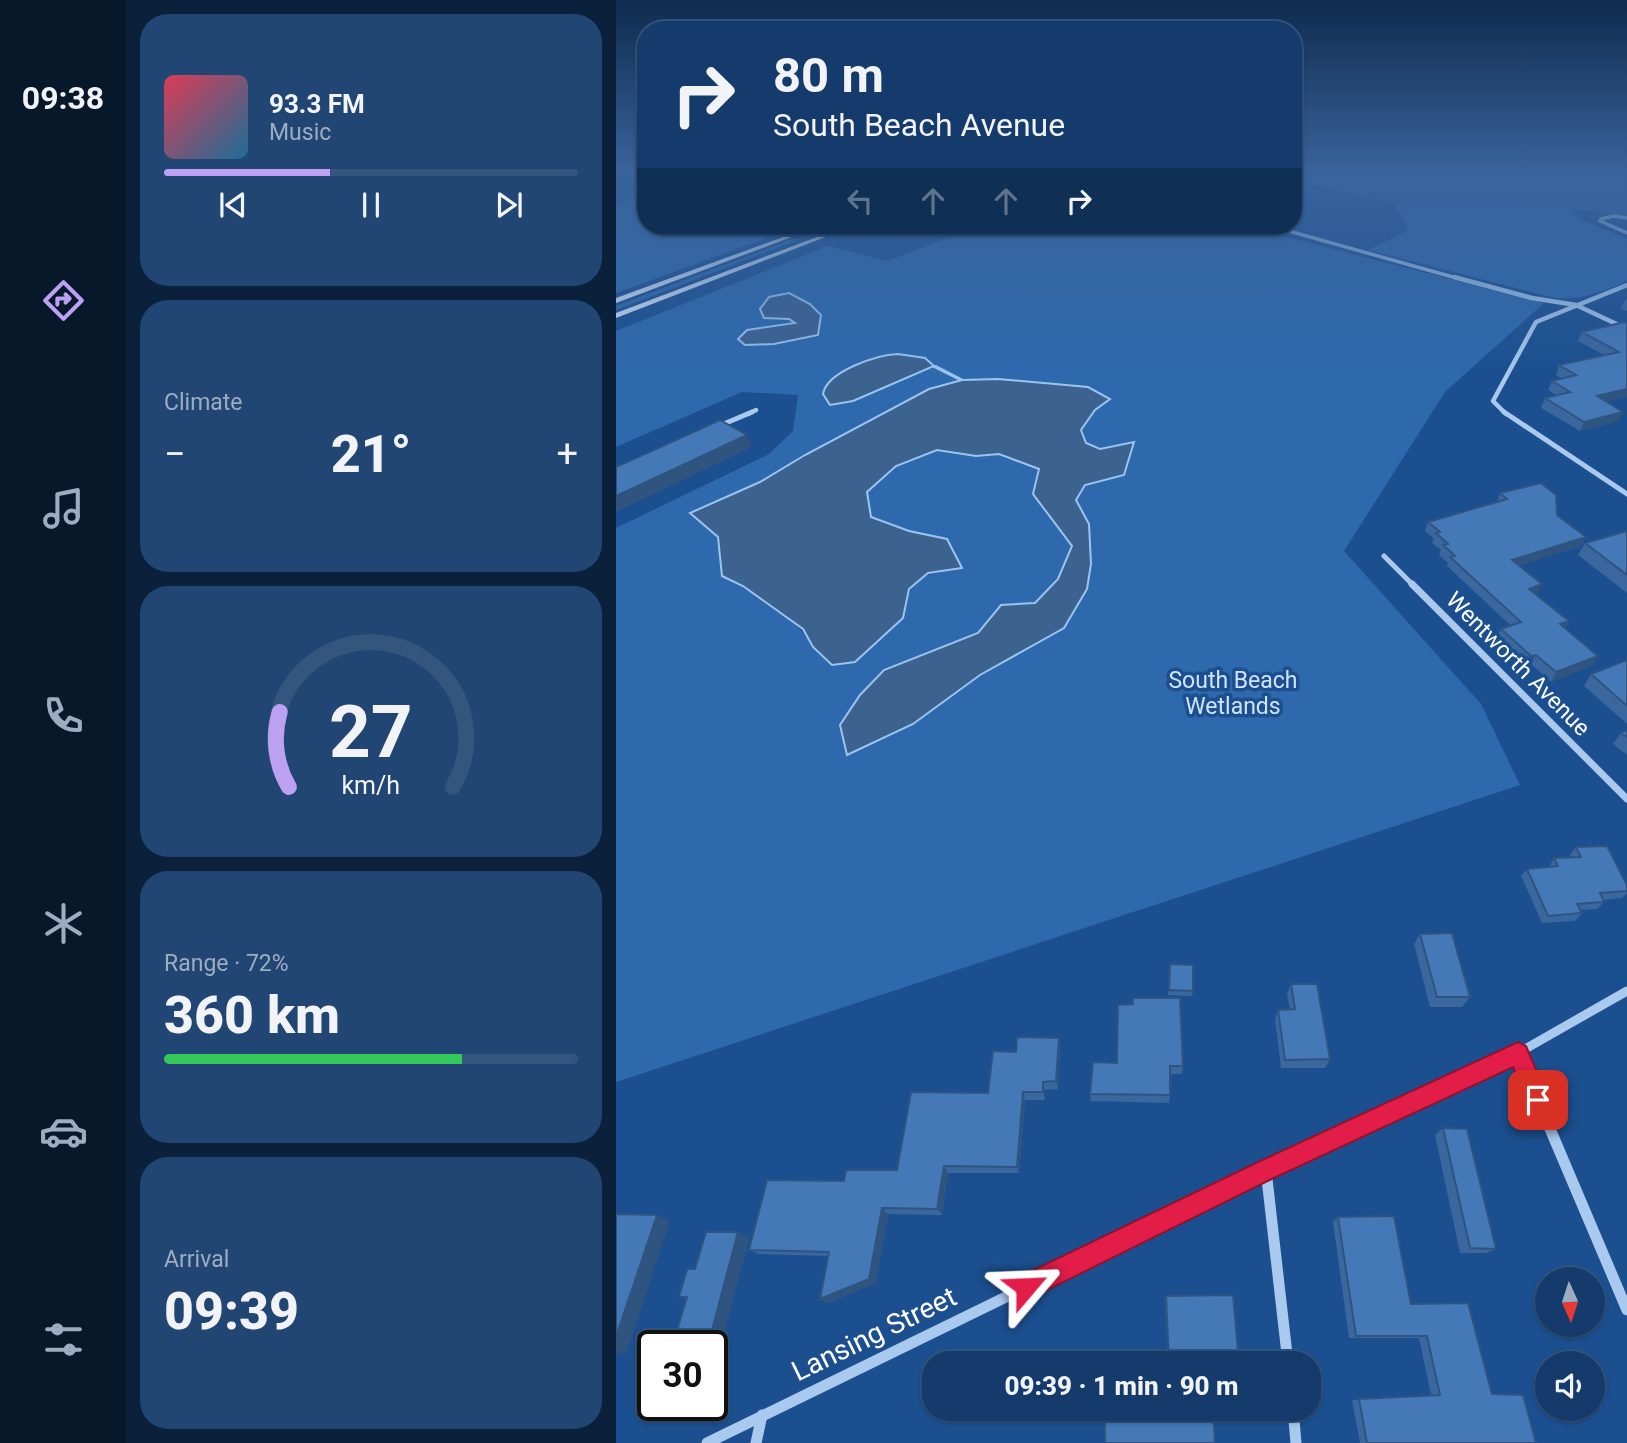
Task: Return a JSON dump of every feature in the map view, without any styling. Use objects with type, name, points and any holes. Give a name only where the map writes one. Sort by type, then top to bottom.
[{"type":"main road","points":[[616,301],[779,240]]},
{"type":"main road","points":[[616,316],[814,240]]},
{"type":"street","points":[[1323,240],[1518,294],[1576,305],[1627,329]]},
{"type":"street","points":[[1627,285],[1536,322],[1493,401],[1498,408],[1627,495]]},
{"type":"street","points":[[718,427],[756,410]]},
{"type":"street","name":"Wentworth Avenue","points":[[1384,556],[1627,799]]},
{"type":"street","name":"Lansing Street","points":[[707,1443],[1266,1170],[1518,1053],[1627,991]]},
{"type":"street","points":[[1518,1053],[1627,1310]]},
{"type":"street","points":[[1266,1170],[1287,1351]]},
{"type":"street","points":[[756,1443],[762,1415]]},
{"type":"street","points":[[1294,1421],[1296,1443]]},
{"type":"green space","points":[[616,240],[760,240],[616,293]]},
{"type":"green space","points":[[789,240],[797,240],[616,310],[616,306]]},
{"type":"green space","name":"South Beach Wetlands","points":[[941,240],[1299,240],[1544,303],[1445,392],[1344,551],[1481,704],[1520,785],[616,1082],[616,528],[769,454],[793,431],[798,395],[742,392],[616,447],[616,331],[828,246],[887,261]],"holes":[[[821,315],[818,335],[747,330],[797,322],[764,318]],[[856,367],[933,367],[853,401],[835,374]],[[998,379],[1088,387],[1095,410],[1081,431],[1086,443],[1100,449],[1134,443],[1124,475],[1085,485],[1076,500],[1089,524],[1064,628],[980,675],[913,724],[884,670],[978,633],[1001,605],[1035,603],[1058,579],[1072,546],[1033,495],[1039,469],[999,454],[976,456],[937,450],[896,466],[867,493],[871,517],[909,531],[947,539],[962,568],[920,579],[910,592],[903,618],[813,647],[785,615],[760,597],[722,576],[718,537],[691,513],[760,482],[863,425],[962,380]]]},
{"type":"green space","points":[[1388,240],[1627,240],[1627,281],[1592,294],[1575,298],[1555,298],[1368,250]]},
{"type":"shaded area","points":[[789,293],[810,304],[821,315],[818,335],[774,344],[745,345],[738,339],[747,330],[795,323],[789,319],[764,318],[760,309],[769,297]]},
{"type":"shaded area","points":[[898,354],[925,358],[934,366],[853,401],[830,405],[823,394],[833,378],[854,366],[878,357]]},
{"type":"shaded area","points":[[998,379],[1088,387],[1110,399],[1095,410],[1081,430],[1086,443],[1100,449],[1134,442],[1124,475],[1085,485],[1076,500],[1089,524],[1091,564],[1087,589],[1064,628],[980,675],[913,724],[847,755],[840,725],[860,695],[884,670],[978,633],[1001,605],[1035,603],[1058,579],[1072,546],[1033,494],[1039,469],[999,454],[976,456],[937,450],[896,466],[867,492],[871,517],[909,531],[947,539],[962,568],[928,573],[909,589],[903,618],[855,662],[832,665],[813,647],[803,629],[743,586],[722,576],[718,537],[690,513],[760,482],[929,389],[962,380]]},
{"type":"building","points":[[1627,323],[1627,389],[1597,396],[1623,412],[1584,422],[1545,398],[1570,392],[1552,381],[1576,375],[1559,365],[1619,352],[1582,332]]},
{"type":"building","points":[[720,420],[747,435],[616,496],[616,467]]},
{"type":"building","points":[[1541,483],[1556,495],[1557,515],[1586,537],[1512,560],[1542,584],[1529,589],[1569,621],[1560,624],[1598,656],[1556,672],[1536,655],[1531,656],[1501,629],[1521,622],[1450,557],[1455,556],[1443,545],[1448,544],[1436,533],[1440,532],[1428,522],[1507,499],[1500,493]]},
{"type":"building","points":[[1627,531],[1627,575],[1585,543]]},
{"type":"building","points":[[1627,660],[1627,706],[1591,674]]},
{"type":"building","points":[[1607,846],[1627,885],[1627,891],[1600,893],[1604,902],[1577,904],[1582,913],[1548,916],[1527,869],[1558,866],[1554,858],[1581,857],[1576,847]]},
{"type":"building","points":[[1452,933],[1470,997],[1437,997],[1420,934]]},
{"type":"building","points":[[1170,964],[1193,965],[1193,991],[1169,990]]},
{"type":"building","points":[[1291,984],[1317,984],[1330,1059],[1285,1060],[1278,1010],[1295,1009]]},
{"type":"building","points":[[1133,998],[1180,998],[1183,1066],[1170,1066],[1170,1095],[1090,1094],[1093,1062],[1117,1063],[1118,1005],[1133,1004]]},
{"type":"building","points":[[1017,1037],[1059,1038],[1056,1081],[1043,1082],[1043,1092],[1023,1092],[1017,1167],[944,1166],[937,1209],[882,1208],[869,1279],[820,1299],[829,1252],[749,1250],[767,1180],[844,1181],[846,1170],[897,1170],[911,1092],[988,1093],[993,1051],[1016,1052]]},
{"type":"building","points":[[1443,1128],[1467,1129],[1496,1249],[1470,1248]]},
{"type":"building","points":[[616,1214],[657,1215],[616,1337]]},
{"type":"building","points":[[1394,1216],[1411,1304],[1468,1303],[1492,1394],[1523,1395],[1536,1443],[1367,1443],[1359,1399],[1440,1395],[1427,1336],[1356,1336],[1338,1217]]},
{"type":"building","points":[[706,1232],[738,1232],[712,1330],[677,1330],[687,1297],[679,1297],[687,1269],[695,1269]]},
{"type":"building","points":[[1233,1295],[1238,1351],[1168,1351],[1166,1296]]},
{"type":"building","points":[[1105,1421],[1214,1421],[1215,1443],[1105,1443]]},
{"type":"waterway","points":[[934,366],[962,380]]},
{"type":"route","points":[[1026,1287],[1266,1170],[1518,1053],[1538,1100]]}]
